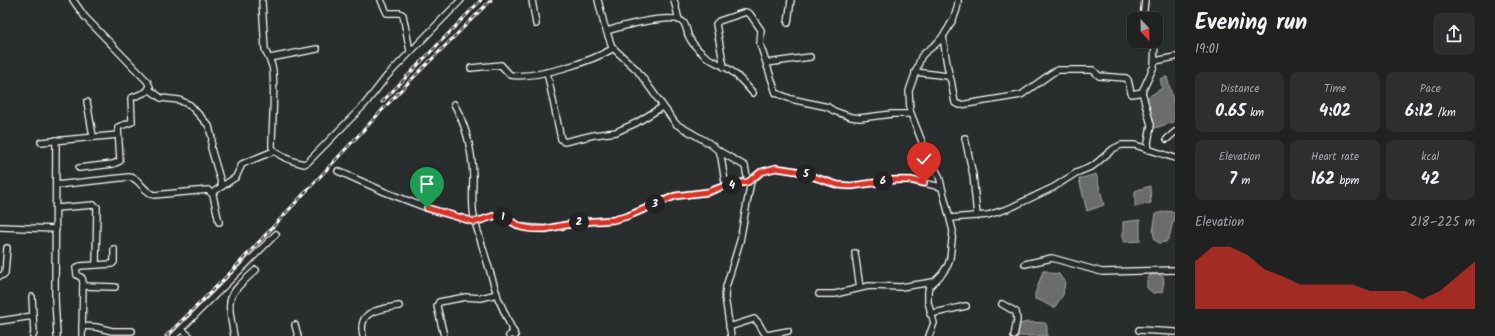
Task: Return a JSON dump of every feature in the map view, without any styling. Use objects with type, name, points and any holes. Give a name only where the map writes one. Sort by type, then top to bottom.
[{"type":"street","points":[[73,0],[85,17],[147,81],[149,84],[149,89],[161,98],[178,100],[190,105],[209,126],[212,136],[211,148],[222,186]]},
{"type":"street","points":[[381,0],[387,13],[400,12],[403,15],[410,51]]},
{"type":"street","points":[[262,2],[265,48],[266,53],[270,58],[273,71],[272,147],[274,151],[304,164],[308,162],[365,104],[387,76],[410,51],[461,0]]},
{"type":"street","points":[[532,0],[536,24]]},
{"type":"street","points":[[598,0],[612,50],[637,70],[659,109],[676,124],[709,142],[719,151],[745,166],[749,181],[742,231],[726,287],[725,297],[731,336]]},
{"type":"street","points":[[674,0],[679,20]]},
{"type":"street","points":[[788,23],[791,0]]},
{"type":"street","points":[[929,336],[934,326],[930,314],[928,291],[942,274],[950,258],[953,230],[939,176],[926,152],[911,114],[910,91],[915,72],[924,53],[943,36],[957,11],[958,0]]},
{"type":"street","points":[[1144,12],[1145,0]]},
{"type":"street","points":[[724,67],[716,24],[719,21],[746,12],[750,14],[761,30],[760,44],[776,93],[791,99],[828,106],[834,111],[851,117],[860,118],[892,114],[911,114]]},
{"type":"street","points":[[607,31],[642,21],[661,19],[679,20],[684,23],[688,34],[699,50],[710,60],[724,67],[739,78],[753,93]]},
{"type":"street","points":[[943,36],[948,64],[947,69],[955,102],[960,105],[1021,95],[1052,73],[1062,70],[1093,70],[1100,76],[1126,78],[1132,94],[1142,92]]},
{"type":"street","points":[[1149,150],[1148,143],[1151,125],[1142,92],[1154,66],[1155,48]]},
{"type":"street","points":[[270,58],[317,49]]},
{"type":"street","points":[[471,68],[501,65],[507,73],[513,76],[547,72],[588,61],[612,50]]},
{"type":"street","points":[[767,63],[810,57]]},
{"type":"street","points":[[1155,61],[1175,57]]},
{"type":"street","points":[[547,72],[561,139],[564,142],[594,135],[616,132],[636,123],[659,109]]},
{"type":"street","points":[[915,72],[945,75],[950,78]]},
{"type":"street","points":[[79,168],[113,164],[120,161],[118,127],[132,122],[131,98],[146,92],[149,89]]},
{"type":"street","points":[[87,102],[93,136]]},
{"type":"street","points":[[454,104],[459,112],[471,152],[472,212],[497,294],[513,335]]},
{"type":"street","points":[[1167,139],[1175,132]]},
{"type":"street","points":[[42,142],[93,136],[118,135]]},
{"type":"street","points":[[966,138],[973,175],[977,216]]},
{"type":"street","points":[[56,140],[56,336]]},
{"type":"street","points":[[950,218],[997,213],[1034,197],[1076,173],[1093,166],[1113,149],[1121,145],[1135,145],[1175,158]]},
{"type":"street","points":[[212,193],[236,178],[242,164],[274,151]]},
{"type":"street","points":[[719,151],[725,182],[727,185]]},
{"type":"street","points":[[338,171],[385,192],[427,208],[475,222],[494,216],[499,216],[521,227],[532,229],[545,229],[582,222],[596,222],[620,218],[675,196],[708,192],[727,185],[749,181],[761,172],[776,168],[796,171],[838,185],[851,186],[895,180],[910,180],[941,188]]},
{"type":"street","points":[[56,185],[129,177],[136,179],[146,191],[154,195],[208,190],[212,193],[219,222]]},
{"type":"street","points":[[56,208],[94,205],[97,207],[96,265]]},
{"type":"street","points":[[0,227],[56,229]]},
{"type":"street","points":[[174,336],[276,234]]},
{"type":"street","points":[[0,276],[5,273],[7,248]]},
{"type":"street","points":[[82,336],[82,280],[77,276],[76,268],[78,266],[113,264],[114,249]]},
{"type":"street","points":[[855,253],[860,288]]},
{"type":"street","points":[[1025,264],[1052,258],[1102,272],[1175,270]]},
{"type":"street","points":[[234,336],[229,306],[230,299],[236,289],[256,270]]},
{"type":"street","points":[[819,294],[835,294],[869,286],[901,287],[934,282]]},
{"type":"street","points":[[82,286],[115,287]]},
{"type":"street","points":[[444,336],[438,306],[439,302],[466,297],[481,298],[497,294]]},
{"type":"street","points":[[32,297],[33,336]]},
{"type":"street","points":[[1002,304],[1016,312],[1017,320],[1014,336]]},
{"type":"street","points":[[363,336],[364,319],[369,314],[378,310],[399,306]]},
{"type":"street","points":[[930,314],[966,306]]},
{"type":"street","points":[[0,321],[33,316]]},
{"type":"street","points":[[730,327],[754,319],[758,322],[767,335],[788,331]]},
{"type":"street","points":[[295,325],[298,336]]},
{"type":"street","points":[[82,326],[96,327],[112,331],[132,331]]},
{"type":"street","points":[[182,329],[189,336]]},
{"type":"street","points":[[1139,330],[1175,332]]},
{"type":"shaded area","points":[[1167,77],[1175,108],[1175,121],[1155,128],[1145,99],[1162,88],[1160,79]]},
{"type":"shaded area","points":[[1096,174],[1104,205],[1087,211],[1079,179]]},
{"type":"shaded area","points":[[1150,186],[1151,203],[1135,207],[1135,191]]},
{"type":"shaded area","points":[[1167,211],[1174,212],[1175,219],[1166,242],[1159,243],[1155,240],[1153,232],[1156,214]]},
{"type":"shaded area","points":[[1140,220],[1140,241],[1123,242],[1123,222]]},
{"type":"shaded area","points":[[1043,271],[1059,274],[1065,281],[1063,295],[1054,308],[1035,299],[1035,294]]},
{"type":"shaded area","points":[[1157,274],[1163,276],[1164,282],[1162,292],[1153,293],[1147,288],[1147,281],[1150,275]]},
{"type":"shaded area","points":[[1028,322],[1045,323],[1047,326],[1047,336],[1015,336],[1016,328],[1019,324]]},
{"type":"railway","points":[[382,102],[481,0]]},
{"type":"railway","points":[[166,336],[227,276],[400,91],[491,0]]},
{"type":"route","points":[[427,208],[475,222],[494,216],[499,216],[521,227],[545,229],[582,222],[613,220],[628,216],[675,196],[708,192],[727,185],[751,181],[758,174],[770,168],[784,168],[819,177],[838,185],[864,185],[895,180],[910,180],[924,183]]}]
